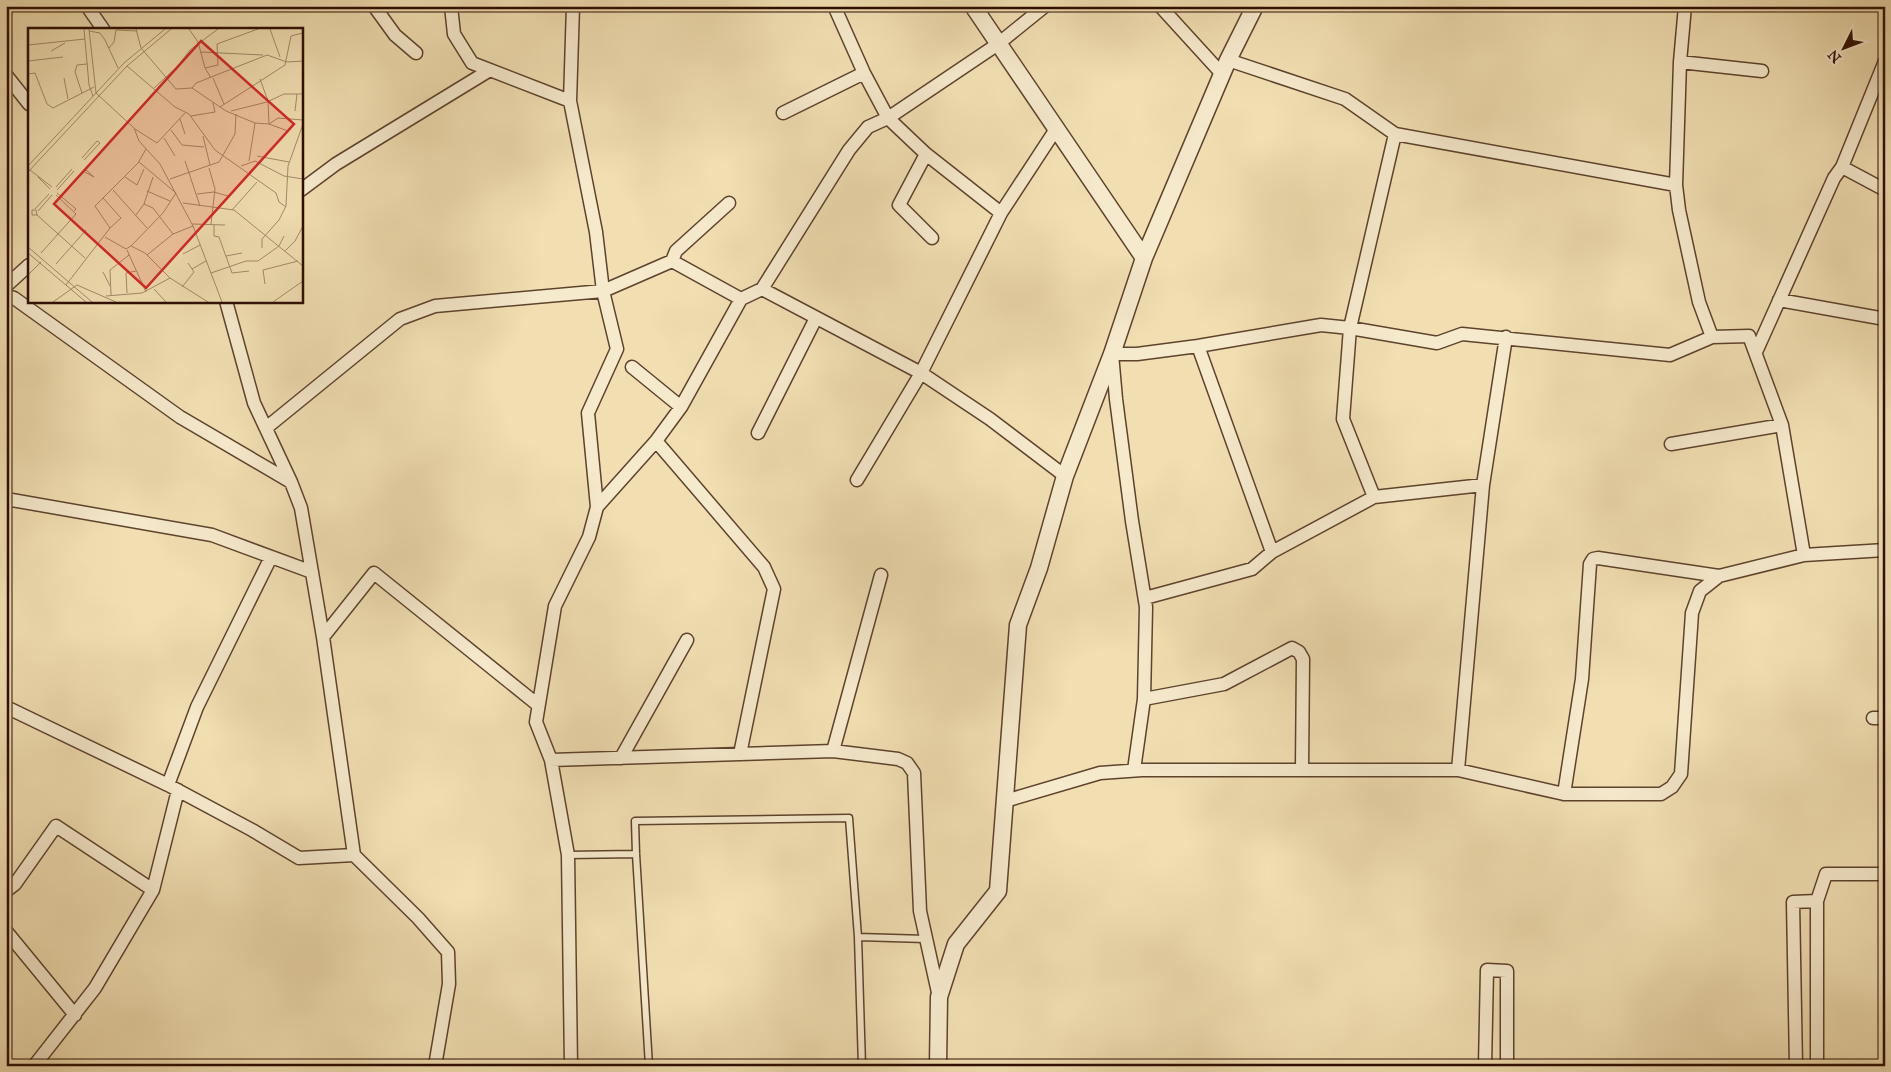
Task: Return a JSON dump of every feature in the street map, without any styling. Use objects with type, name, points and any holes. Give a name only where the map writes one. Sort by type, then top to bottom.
[{"type":"street","points":[[87,6],[102,28]]},
{"type":"street","points":[[374,6],[394,35],[416,54]]},
{"type":"street","points":[[451,6],[454,34],[472,63],[570,100]]},
{"type":"street","points":[[571,1066],[568,855],[551,760],[536,722],[555,606],[589,537],[597,507],[588,413],[617,349],[603,291],[596,232],[570,100],[573,6]]},
{"type":"street","points":[[973,6],[1144,258]]},
{"type":"street","points":[[597,507],[656,441],[681,407],[741,299],[762,289],[849,150],[868,127],[888,118],[998,44],[1045,6]]},
{"type":"street","points":[[1160,6],[1225,67],[1345,99],[1395,134],[1676,186]]},
{"type":"street","points":[[939,997],[956,944],[998,891],[1018,625],[1039,568],[1065,476],[1112,354],[1144,258],[1225,67],[1255,6]]},
{"type":"street","points":[[1686,6],[1680,62],[1676,186],[1679,210],[1699,302],[1712,336]]},
{"type":"street","points":[[835,8],[864,72],[888,118],[926,154],[1001,213]]},
{"type":"street","points":[[1756,352],[1834,178],[1842,167],[1885,61]]},
{"type":"street","points":[[1680,62],[1762,71]]},
{"type":"street","points":[[302,189],[336,164],[490,70]]},
{"type":"street","points":[[783,113],[864,72]]},
{"type":"street","points":[[6,75],[28,103]]},
{"type":"street","points":[[856,480],[921,372],[1001,213],[1056,129]]},
{"type":"street","points":[[1374,497],[1342,419],[1350,328],[1395,134]]},
{"type":"street","points":[[926,154],[899,205],[932,238]]},
{"type":"street","points":[[1842,167],[1885,190]]},
{"type":"street","points":[[266,428],[400,319],[436,306],[603,291],[672,261],[676,251],[729,203]]},
{"type":"street","points":[[672,261],[741,299]]},
{"type":"street","points":[[6,286],[28,266]]},
{"type":"street","points":[[762,289],[921,372],[990,419],[1065,476]]},
{"type":"street","points":[[6,294],[180,417],[291,482]]},
{"type":"street","points":[[1779,300],[1885,318]]},
{"type":"street","points":[[226,302],[254,403],[301,508],[323,637],[354,855],[418,918],[448,952],[450,984],[435,1066]]},
{"type":"street","points":[[758,434],[816,318]]},
{"type":"street","points":[[1112,354],[1136,354],[1198,346],[1321,325],[1437,343],[1462,334],[1506,337],[1670,356],[1712,336],[1749,336],[1782,424],[1804,555]]},
{"type":"street","points":[[1458,770],[1483,485],[1506,337]]},
{"type":"street","points":[[1198,346],[1272,552]]},
{"type":"street","points":[[1112,354],[1132,521],[1146,607],[1144,699],[1134,770]]},
{"type":"street","points":[[632,367],[681,407]]},
{"type":"street","points":[[1671,444],[1782,424]]},
{"type":"street","points":[[656,441],[764,567],[774,589],[740,754]]},
{"type":"street","points":[[1145,598],[1252,569],[1272,552],[1374,497],[1483,485]]},
{"type":"street","points":[[6,499],[212,535],[312,572]]},
{"type":"street","points":[[1564,794],[1582,679],[1590,564],[1593,560],[1598,558],[1719,576],[1804,555],[1885,550]]},
{"type":"street","points":[[34,1066],[96,988],[153,890],[173,787],[197,707],[270,557]]},
{"type":"street","points":[[323,637],[374,573],[538,705]]},
{"type":"street","points":[[833,751],[881,575]]},
{"type":"street","points":[[1005,801],[1100,773],[1134,770],[1458,770],[1564,794],[1661,794],[1672,787],[1681,774],[1692,613],[1700,591],[1719,576]]},
{"type":"street","points":[[621,758],[687,640]]},
{"type":"street","points":[[1144,699],[1224,684],[1292,648],[1299,652],[1303,659],[1302,770]]},
{"type":"street","points":[[6,707],[173,787],[299,858],[354,855]]},
{"type":"street","points":[[551,760],[833,751],[898,759],[908,763],[914,773],[920,911],[939,997],[938,1066]]},
{"type":"street","points":[[6,891],[14,884],[56,826],[153,890]]},
{"type":"street","points":[[1817,1066],[1817,901],[1826,874],[1885,874]]},
{"type":"street","points":[[1796,1066],[1793,902],[1817,901]]},
{"type":"street","points":[[6,931],[75,1015]]},
{"type":"street","points":[[1485,1066],[1487,970],[1507,971],[1507,1066]]},
{"type":"lane","points":[[649,1066],[635,821],[850,818],[858,937],[862,1066]]},
{"type":"lane","points":[[568,855],[636,854]]},
{"type":"lane","points":[[858,937],[926,939]]}]
